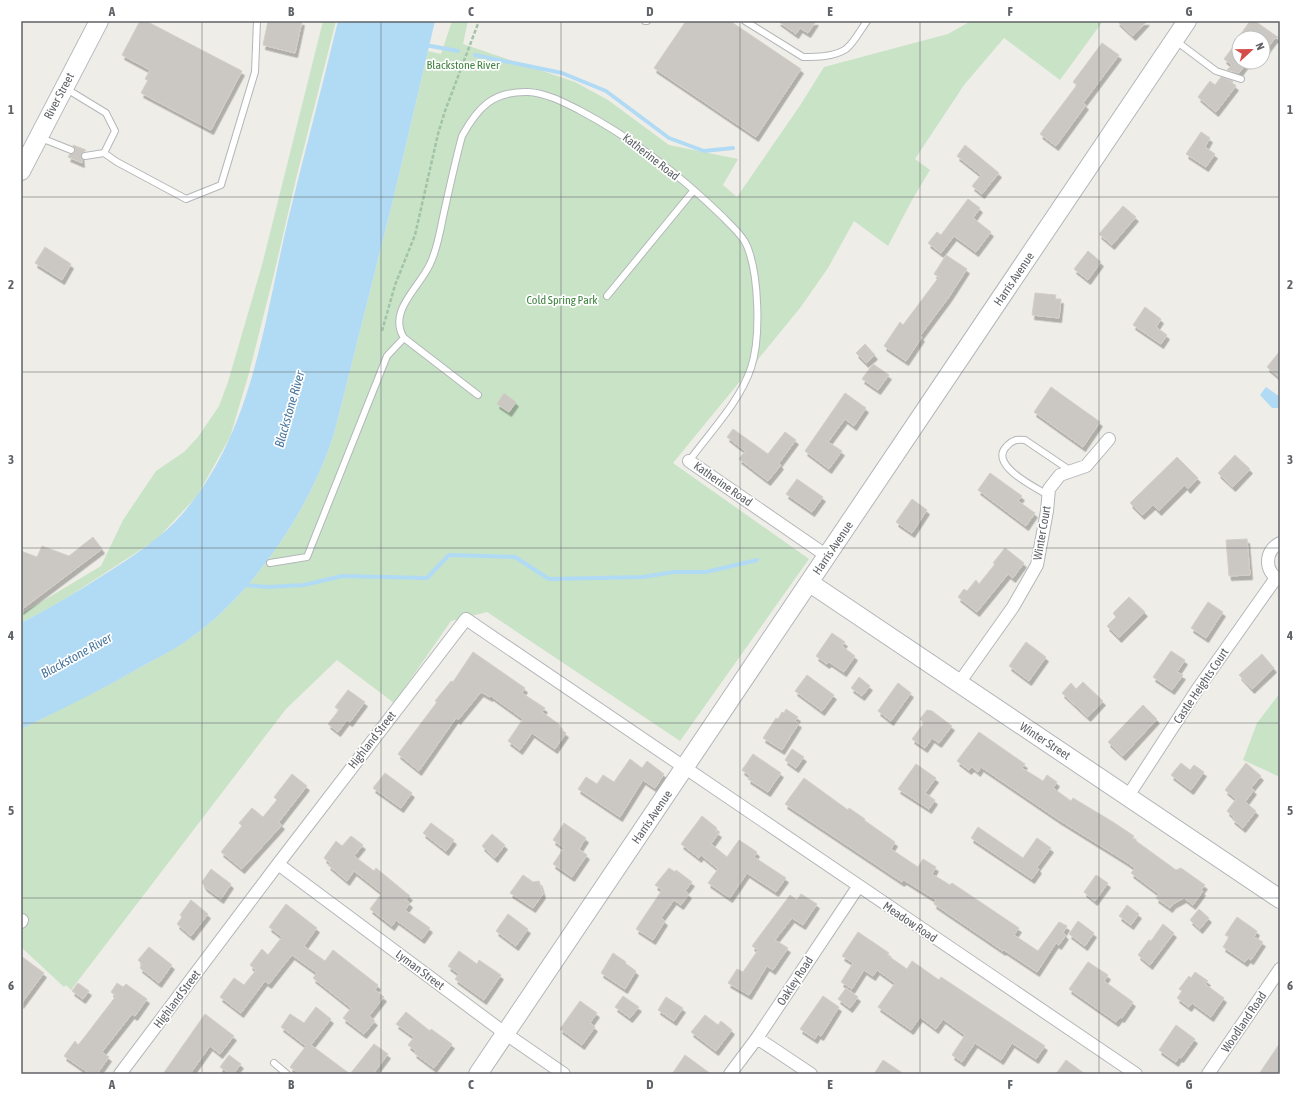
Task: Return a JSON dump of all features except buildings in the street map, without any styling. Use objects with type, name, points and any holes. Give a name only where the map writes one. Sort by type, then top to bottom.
[{"type":"main road","name":"River Street","points":[[21,171],[32,144],[99,21]]},
{"type":"main road","name":"Harris Avenue","points":[[478,1074],[1187,21]]},
{"type":"main road","name":"Winter Street","points":[[810,583],[1280,899]]},
{"type":"street","name":"Winter Court","points":[[959,683],[1013,607],[1037,565],[1048,511],[1048,489],[1060,475],[1086,466],[1109,439]]},
{"type":"street","name":"Katherine Road","points":[[689,461],[827,556]]},
{"type":"street","name":"Castle Heights Court","points":[[1128,796],[1197,690],[1278,579],[1271,573],[1267,560],[1273,548],[1280,543]]},
{"type":"street","name":"Highland Street","points":[[120,1074],[278,864],[466,619],[684,769]]},
{"type":"street","name":"Meadow Road","points":[[684,769],[1136,1074]]},
{"type":"street","name":"Lyman Street","points":[[278,864],[506,1034],[564,1074]]},
{"type":"street","name":"Oakley Road","points":[[730,1074],[757,1038],[858,887]]},
{"type":"street","name":"Woodland Road","points":[[1208,1074],[1280,969]]},
{"type":"street","points":[[757,1038],[811,1074]]},
{"type":"lane","points":[[85,156],[104,153],[117,162],[186,199],[221,185],[255,72],[257,21]]},
{"type":"lane","points":[[745,21],[803,57],[814,57],[847,49],[867,21]]},
{"type":"lane","points":[[1174,40],[1216,71],[1241,79]]},
{"type":"lane","points":[[64,87],[106,113],[116,131],[104,153]]},
{"type":"lane","name":"Katherine Road","points":[[404,338],[401,333],[399,322],[403,304],[430,265],[462,136],[481,106],[508,94],[527,92],[540,94],[564,103],[628,139],[694,190],[741,236],[747,245],[756,288],[757,326],[752,367],[744,385],[689,461]]},
{"type":"lane","points":[[32,144],[71,150]]},
{"type":"lane","points":[[607,296],[694,190]]},
{"type":"lane","points":[[270,563],[308,557],[387,356],[404,338],[478,395]]},
{"type":"lane","points":[[1048,495],[1018,477],[1008,468],[1002,458],[1003,450],[1009,443],[1018,439],[1025,440],[1071,471]]},
{"type":"lane","points":[[274,1063],[288,1074]]},
{"type":"path","points":[[382,331],[395,285],[415,235],[438,134],[445,111],[479,21]]},
{"type":"green space","points":[[323,21],[336,21],[249,373],[230,437],[197,496],[157,539],[62,601],[21,623],[21,614],[101,566],[123,520],[156,471],[184,452],[198,437],[219,406],[228,382],[262,265]]},
{"type":"green space","name":"Cold Spring Park","points":[[452,21],[468,21],[463,44],[575,82],[608,100],[669,145],[738,159],[723,185],[737,197],[801,104],[824,67],[948,34],[971,21],[1103,21],[1060,80],[1004,38],[964,85],[915,159],[930,170],[912,200],[888,246],[854,221],[828,268],[800,308],[673,463],[809,559],[680,741],[487,612],[451,621],[394,703],[337,660],[286,709],[71,990],[66,985],[64,987],[21,947],[21,729],[120,679],[189,639],[213,620],[236,598],[258,573],[278,546],[296,517],[312,488],[325,459],[335,430],[394,196],[428,51],[441,54]]},
{"type":"green space","points":[[1280,693],[1280,777],[1243,760],[1257,723]]},
{"type":"water","name":"Blackstone River","points":[[338,21],[435,21],[394,196],[335,430],[325,459],[312,488],[278,546],[258,573],[236,598],[213,620],[189,639],[170,651],[86,697],[21,729],[21,623],[63,600],[105,574],[157,538],[184,512],[207,480],[226,446],[241,410],[253,373],[263,335],[288,220]]},
{"type":"water","points":[[1266,387],[1280,397],[1280,406],[1278,408],[1272,408],[1260,395]]},
{"type":"waterway","points":[[425,45],[458,51]]},
{"type":"waterway","points":[[475,55],[562,73],[606,91],[669,138],[704,151],[733,148]]},
{"type":"waterway","points":[[243,585],[268,587],[304,585],[342,576],[427,578],[449,555],[515,557],[549,579],[643,577],[674,572],[706,572],[757,560]]}]
